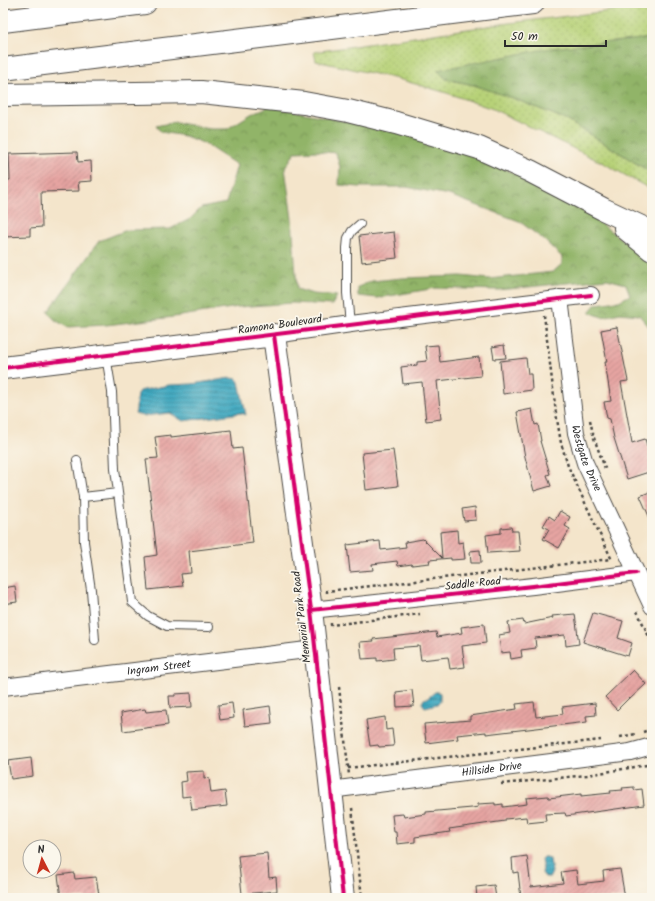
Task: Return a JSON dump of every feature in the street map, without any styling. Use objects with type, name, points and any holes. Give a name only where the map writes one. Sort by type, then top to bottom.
[{"type":"main road","points":[[3,21],[145,3]]},
{"type":"main road","points":[[3,69],[533,3]]},
{"type":"main road","points":[[3,95],[201,92],[304,103],[340,110],[396,123],[479,148],[530,171],[603,209],[652,232]]},
{"type":"main road","points":[[603,209],[640,242],[652,250]]},
{"type":"main road","name":"Ramona Boulevard","points":[[3,368],[274,335]]},
{"type":"main road","name":"Memorial Park Road","points":[[274,335],[315,649],[340,789],[343,898]]},
{"type":"street","name":"Ramona Boulevard","points":[[274,335],[350,324],[591,295]]},
{"type":"street","name":"Westgate Drive","points":[[560,298],[576,433],[585,463],[652,606]]},
{"type":"street","name":"Saddle Road","points":[[311,610],[533,586],[636,573]]},
{"type":"street","name":"Ingram Street","points":[[3,687],[315,649]]},
{"type":"street","name":"Hillside Drive","points":[[340,789],[630,752],[652,746]]},
{"type":"lane","points":[[350,324],[347,293],[346,248],[348,238],[352,231],[360,224]]},
{"type":"lane","points":[[106,356],[112,392],[115,469],[132,602],[148,616],[167,626],[209,627]]},
{"type":"lane","points":[[77,460],[83,497],[84,542],[91,590],[95,640]]},
{"type":"lane","points":[[83,497],[118,493]]},
{"type":"path","points":[[590,418],[594,438],[609,477]]},
{"type":"path","points":[[331,624],[332,632]]},
{"type":"path","points":[[338,680],[348,768],[340,789],[362,898]]},
{"type":"path","points":[[613,738],[641,733],[652,729]]},
{"type":"path","points":[[348,768],[605,739]]},
{"type":"green space","points":[[652,6],[652,38],[446,79],[474,85],[515,99],[565,119],[652,173],[652,190],[605,164],[493,109],[447,93],[398,79],[316,61],[314,52],[501,24]]},
{"type":"green space","points":[[652,38],[652,173],[565,119],[515,99],[474,85],[446,79],[437,70],[551,48]]},
{"type":"green space","points":[[270,106],[442,141],[561,194],[652,262],[652,330],[639,315],[620,313],[602,317],[589,312],[596,304],[619,301],[630,295],[626,284],[607,279],[498,290],[436,288],[378,298],[358,296],[358,287],[372,281],[402,278],[461,276],[489,279],[553,272],[562,264],[562,257],[544,240],[519,221],[449,195],[406,187],[359,187],[339,185],[340,167],[336,153],[317,151],[295,152],[285,168],[292,219],[297,289],[313,294],[337,296],[332,305],[292,303],[238,307],[174,317],[106,325],[67,327],[55,320],[48,312],[99,241],[127,230],[170,229],[190,219],[201,208],[226,203],[237,165],[203,143],[185,136],[161,132],[156,126],[174,122],[211,129],[227,129],[251,114]]},
{"type":"water","points":[[231,378],[237,379],[239,382],[246,415],[241,413],[183,421],[170,413],[143,416],[135,414],[139,391],[169,385],[192,384]]},
{"type":"water","points":[[435,692],[440,693],[440,702],[425,707],[422,703],[424,699],[428,698]]},
{"type":"water","points":[[543,857],[550,859],[552,872],[550,877],[545,877],[542,873],[543,869],[541,859]]},
{"type":"building","points":[[77,152],[78,162],[91,161],[92,181],[78,182],[79,191],[41,192],[42,227],[30,228],[30,236],[3,237],[3,180],[10,180],[9,154]]},
{"type":"building","points":[[394,232],[397,258],[362,262],[359,236]]},
{"type":"building","points":[[617,327],[628,381],[621,382],[632,443],[645,439],[652,462],[652,471],[627,479],[614,438],[610,419],[607,418],[604,402],[611,401],[605,362],[607,362],[601,330]]},
{"type":"building","points":[[438,345],[440,362],[479,357],[481,376],[437,381],[441,419],[426,421],[422,382],[403,384],[401,367],[417,365],[417,362],[427,361],[425,346]]},
{"type":"building","points":[[504,345],[506,358],[494,359],[492,347]]},
{"type":"building","points":[[526,358],[528,374],[531,374],[532,390],[503,394],[500,361]]},
{"type":"building","points":[[532,409],[535,425],[538,424],[540,441],[550,474],[547,475],[551,486],[534,491],[525,457],[517,412]]},
{"type":"building","points":[[231,430],[233,449],[242,448],[253,543],[189,551],[191,573],[181,574],[183,586],[148,590],[145,557],[157,555],[146,459],[158,458],[155,437],[171,435],[171,437]]},
{"type":"building","points":[[393,450],[398,486],[366,490],[362,453]]},
{"type":"building","points":[[652,491],[652,523],[640,496]]},
{"type":"building","points":[[475,507],[476,520],[464,521],[462,509]]},
{"type":"building","points":[[560,511],[570,517],[565,526],[570,529],[559,548],[543,539],[549,529],[543,526],[549,516],[555,520]]},
{"type":"building","points":[[511,527],[512,531],[518,531],[520,551],[488,553],[486,535],[501,533],[501,528]]},
{"type":"building","points":[[457,530],[458,543],[463,542],[465,559],[451,560],[451,558],[429,560],[430,563],[398,566],[397,561],[372,564],[373,570],[350,572],[347,545],[380,541],[381,550],[406,547],[405,542],[423,539],[442,558],[440,532]]},
{"type":"building","points":[[480,550],[481,563],[471,563],[470,551]]},
{"type":"building","points":[[15,586],[17,602],[3,604],[3,588]]},
{"type":"building","points":[[593,613],[623,621],[618,638],[632,643],[628,656],[583,642]]},
{"type":"building","points":[[575,614],[579,644],[566,646],[565,635],[535,638],[536,648],[521,650],[522,657],[511,659],[510,652],[501,653],[499,635],[510,633],[508,622],[523,620],[524,624],[553,618],[552,616]]},
{"type":"building","points":[[484,624],[486,643],[462,646],[465,667],[450,669],[448,657],[421,660],[419,646],[393,648],[394,659],[377,661],[377,658],[362,659],[360,642],[374,641],[373,639],[436,632],[437,637],[462,633],[461,627]]},
{"type":"building","points":[[633,670],[646,684],[617,710],[605,697]]},
{"type":"building","points":[[412,690],[414,706],[397,707],[396,692]]},
{"type":"building","points":[[191,693],[192,707],[170,708],[169,696]]},
{"type":"building","points":[[534,702],[536,717],[563,714],[562,707],[595,703],[596,715],[586,716],[587,722],[486,734],[486,732],[457,735],[458,739],[426,743],[424,724],[470,720],[470,716],[517,709],[516,704]]},
{"type":"building","points":[[232,703],[234,718],[220,720],[218,705]]},
{"type":"building","points":[[270,706],[272,723],[245,726],[243,710]]},
{"type":"building","points":[[145,709],[146,712],[166,710],[168,725],[123,731],[121,713]]},
{"type":"building","points":[[385,717],[386,730],[392,729],[394,746],[370,746],[366,720]]},
{"type":"building","points":[[31,758],[33,776],[11,779],[8,761]]},
{"type":"building","points":[[204,771],[204,779],[209,778],[211,793],[225,791],[227,806],[192,810],[190,796],[182,797],[181,782],[187,781],[186,772]]},
{"type":"building","points":[[634,787],[634,790],[642,789],[644,805],[566,816],[565,813],[545,814],[546,821],[527,823],[526,817],[505,819],[505,821],[449,829],[450,832],[415,837],[415,842],[397,844],[396,832],[394,832],[392,815],[403,814],[404,817],[426,814],[426,812],[478,807],[478,804],[495,803],[495,805],[503,804],[503,807],[527,804],[526,798],[548,796],[549,798],[581,794],[581,796],[611,793],[610,791]]},
{"type":"building","points":[[267,853],[269,878],[276,877],[277,891],[242,894],[238,856]]},
{"type":"building","points":[[527,856],[531,887],[563,883],[561,872],[576,870],[578,884],[604,881],[603,871],[620,869],[625,898],[521,898],[518,872],[513,873],[512,858]]},
{"type":"building","points":[[74,873],[75,879],[96,877],[99,895],[97,898],[61,898],[59,879],[62,879],[62,874]]},
{"type":"building","points":[[494,885],[496,898],[477,898],[476,887]]},
{"type":"cycle path","points":[[3,368],[591,295]]},
{"type":"cycle path","points":[[274,335],[311,610],[343,898]]},
{"type":"cycle path","points":[[311,610],[533,586],[636,573]]}]
